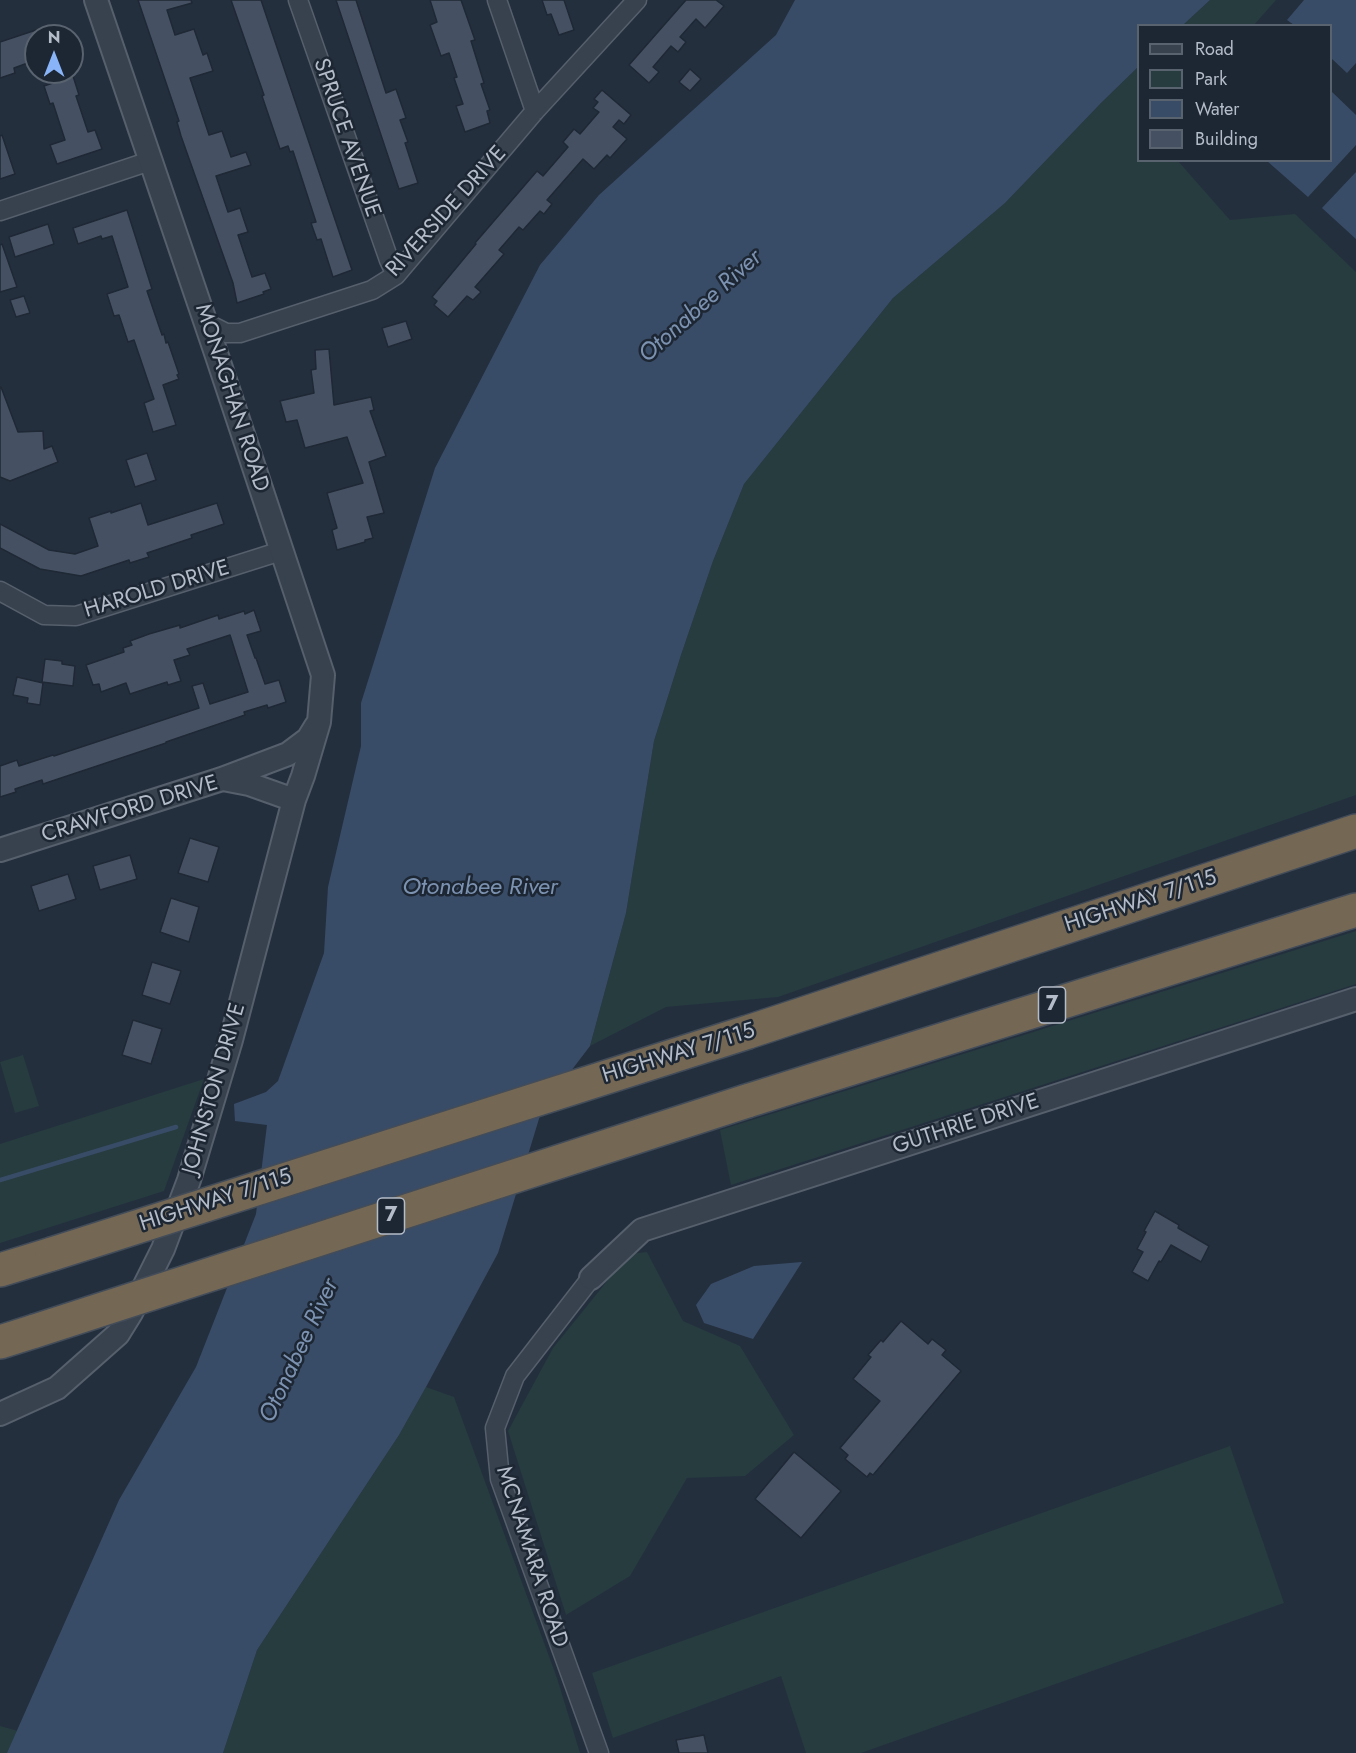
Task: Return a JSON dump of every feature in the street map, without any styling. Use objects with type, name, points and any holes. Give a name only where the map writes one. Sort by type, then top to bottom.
[{"type":"highway","name":"HIGHWAY 7/115","points":[[0,1270],[748,1032],[1356,831]]},
{"type":"highway","name":"7","points":[[0,1342],[747,1101],[1356,910]]},
{"type":"street","name":"MONAGHAN ROAD","points":[[96,0],[323,675],[319,722],[294,800]]},
{"type":"street","name":"SPRUCE AVENUE","points":[[298,0],[396,275]]},
{"type":"street","points":[[498,0],[536,111]]},
{"type":"street","name":"RIVERSIDE DRIVE","points":[[206,323],[226,333],[240,333],[372,290],[396,275],[536,111],[637,0]]},
{"type":"street","points":[[0,211],[150,161]]},
{"type":"street","name":"HAROLD DRIVE","points":[[0,591],[44,615],[76,616],[281,551]]},
{"type":"street","points":[[222,779],[288,754],[308,739],[319,722]]},
{"type":"street","name":"CRAWFORD DRIVE","points":[[0,850],[222,779],[249,784],[294,800]]},
{"type":"street","name":"JOHNSTON DRIVE","points":[[0,1414],[57,1388],[118,1334],[163,1249],[189,1180],[231,1040],[294,800]]},
{"type":"street","name":"GUTHRIE DRIVE","points":[[591,1278],[642,1230],[1356,999]]},
{"type":"street","name":"MCNAMARA ROAD","points":[[591,1278],[515,1376],[495,1428],[500,1479],[599,1753]]},
{"type":"green space","points":[[1210,0],[1276,0],[1255,24],[1184,24]]},
{"type":"green space","points":[[1137,68],[1137,162],[1179,162],[1230,220],[1295,214],[1356,272],[1356,795],[778,997],[666,1007],[590,1046],[626,913],[654,741],[713,561],[744,484],[893,298],[1005,203]]},
{"type":"green space","points":[[1356,931],[1356,984],[731,1185],[720,1130]]},
{"type":"green space","points":[[23,1055],[39,1106],[15,1113],[0,1062]]},
{"type":"green space","points":[[204,1079],[164,1191],[0,1243],[0,1144]]},
{"type":"green space","points":[[647,1252],[683,1321],[740,1346],[794,1435],[745,1476],[687,1478],[630,1576],[566,1615],[508,1431],[553,1348],[629,1254]]},
{"type":"green space","points":[[426,1387],[454,1397],[557,1678],[580,1753],[223,1753],[257,1650],[399,1435]]},
{"type":"green space","points":[[1230,1446],[1284,1603],[861,1753],[806,1753],[781,1676],[613,1738],[592,1673]]},
{"type":"green space","points":[[0,1726],[18,1731],[7,1753],[0,1753]]},
{"type":"water","name":"Otonabee River","points":[[795,0],[1210,0],[1184,24],[1137,24],[1137,68],[1005,203],[893,298],[744,484],[713,561],[654,741],[626,913],[590,1046],[542,1109],[498,1253],[426,1387],[399,1435],[257,1650],[223,1753],[7,1753],[119,1500],[196,1367],[256,1214],[267,1125],[235,1121],[234,1104],[266,1092],[278,1081],[324,953],[328,887],[361,746],[361,703],[435,468],[540,265],[599,195],[776,35]]},
{"type":"water","points":[[1304,0],[1356,0],[1356,63],[1347,73],[1332,59],[1332,24],[1293,24],[1287,20]]},
{"type":"water","points":[[1332,92],[1356,115],[1356,145],[1308,197],[1268,162],[1332,162]]},
{"type":"water","points":[[1356,172],[1356,239],[1322,208]]},
{"type":"water","points":[[802,1262],[753,1339],[704,1323],[696,1305],[711,1284],[754,1266]]},
{"type":"building","points":[[138,0],[191,0],[192,3],[167,10],[175,35],[194,29],[203,55],[207,53],[213,71],[190,78],[209,135],[222,131],[231,157],[246,152],[251,165],[216,176],[228,212],[240,208],[248,232],[238,235],[252,277],[265,273],[271,289],[263,292],[264,294],[237,303],[233,283],[181,136],[177,122],[179,121]]},
{"type":"building","points":[[231,0],[261,0],[352,270],[333,277],[321,239],[317,240],[311,223],[316,222],[293,151],[290,152],[288,146],[280,149]]},
{"type":"building","points":[[336,0],[356,0],[386,93],[396,89],[406,118],[400,120],[408,142],[405,143],[418,183],[399,189]]},
{"type":"building","points":[[430,0],[461,0],[475,40],[471,41],[484,83],[481,84],[490,110],[487,111],[490,123],[465,132],[456,106],[463,104],[454,78],[457,77],[449,53],[441,56],[430,25],[437,22]]},
{"type":"building","points":[[542,0],[564,0],[574,30],[559,35],[551,14],[547,15]]},
{"type":"building","points":[[686,0],[716,0],[724,6],[705,28],[696,19],[680,37],[686,42],[678,52],[671,46],[653,67],[659,72],[649,83],[629,65]]},
{"type":"building","points":[[24,34],[24,64],[14,68],[15,73],[0,78],[0,42]]},
{"type":"building","points":[[690,69],[701,79],[690,91],[679,82]]},
{"type":"building","points":[[76,84],[79,95],[76,96],[88,132],[95,130],[102,149],[57,164],[50,145],[65,140],[53,103],[50,104],[44,86]]},
{"type":"building","points":[[602,90],[631,115],[624,124],[619,120],[613,127],[627,139],[610,158],[607,155],[594,169],[583,159],[547,200],[552,204],[544,214],[540,211],[523,230],[519,227],[499,250],[504,254],[475,287],[481,292],[473,300],[467,296],[448,317],[434,305],[437,301],[432,297],[537,171],[543,176],[568,147],[563,142],[574,129],[580,134],[599,112],[593,108],[598,102],[594,99]]},
{"type":"building","points":[[2,135],[15,174],[0,179],[0,136]]},
{"type":"building","points":[[127,210],[152,289],[147,291],[162,335],[164,334],[166,343],[168,342],[179,374],[177,375],[179,379],[163,385],[176,425],[153,432],[144,403],[154,399],[134,340],[128,342],[119,315],[114,316],[107,294],[128,287],[112,236],[102,239],[101,236],[78,244],[73,228]]},
{"type":"building","points":[[48,224],[54,244],[15,257],[9,237]]},
{"type":"building","points":[[2,244],[17,287],[0,292],[0,245]]},
{"type":"building","points":[[24,296],[30,313],[16,317],[10,300]]},
{"type":"building","points":[[406,321],[412,339],[388,347],[382,328]]},
{"type":"building","points":[[329,349],[334,405],[371,397],[374,410],[370,411],[386,456],[369,462],[384,513],[367,517],[373,538],[337,550],[332,530],[337,528],[327,493],[363,483],[347,437],[305,448],[297,420],[286,422],[280,401],[314,393],[311,370],[316,369],[315,350]]},
{"type":"building","points":[[0,387],[18,432],[43,431],[44,449],[52,446],[58,462],[10,481],[0,477]]},
{"type":"building","points":[[147,453],[156,480],[135,487],[126,460]]},
{"type":"building","points":[[141,503],[148,525],[217,503],[224,524],[191,535],[192,538],[147,553],[149,557],[130,563],[129,560],[81,576],[40,569],[0,548],[0,524],[49,550],[75,554],[98,546],[89,518]]},
{"type":"building","points":[[254,610],[261,631],[247,635],[255,658],[265,684],[279,680],[286,702],[244,712],[245,715],[166,743],[43,784],[42,780],[0,797],[0,766],[17,760],[19,766],[54,756],[199,708],[192,686],[203,683],[210,704],[248,692],[230,635],[187,649],[190,655],[174,660],[181,681],[168,685],[167,682],[130,694],[126,683],[101,692],[99,684],[93,685],[86,665],[124,652],[123,648],[132,645],[130,641],[149,634],[180,625],[180,628],[218,615],[219,619]]},
{"type":"building","points":[[45,659],[62,661],[62,664],[75,666],[73,686],[42,682]]},
{"type":"building","points":[[17,677],[43,683],[40,705],[27,703],[28,698],[13,695]]},
{"type":"building","points":[[190,838],[219,847],[208,882],[178,873]]},
{"type":"building","points":[[130,855],[137,879],[100,890],[93,866]]},
{"type":"building","points":[[68,874],[76,899],[39,911],[31,886]]},
{"type":"building","points":[[171,898],[199,907],[189,942],[160,932]]},
{"type":"building","points":[[152,962],[181,971],[170,1004],[142,995]]},
{"type":"building","points":[[133,1020],[162,1029],[151,1064],[122,1055]]},
{"type":"building","points":[[1155,1211],[1209,1246],[1201,1262],[1171,1245],[1148,1281],[1132,1272],[1143,1252],[1137,1249]]},
{"type":"building","points":[[901,1321],[928,1344],[932,1339],[946,1350],[942,1355],[961,1371],[873,1475],[870,1473],[867,1477],[845,1459],[848,1455],[840,1448],[880,1401],[853,1379],[871,1357],[868,1355]]},
{"type":"building","points":[[794,1452],[841,1491],[801,1538],[755,1499]]},
{"type":"building","points":[[704,1735],[708,1753],[679,1753],[676,1740]]},
{"type":"waterway","points":[[0,1180],[176,1127]]}]
